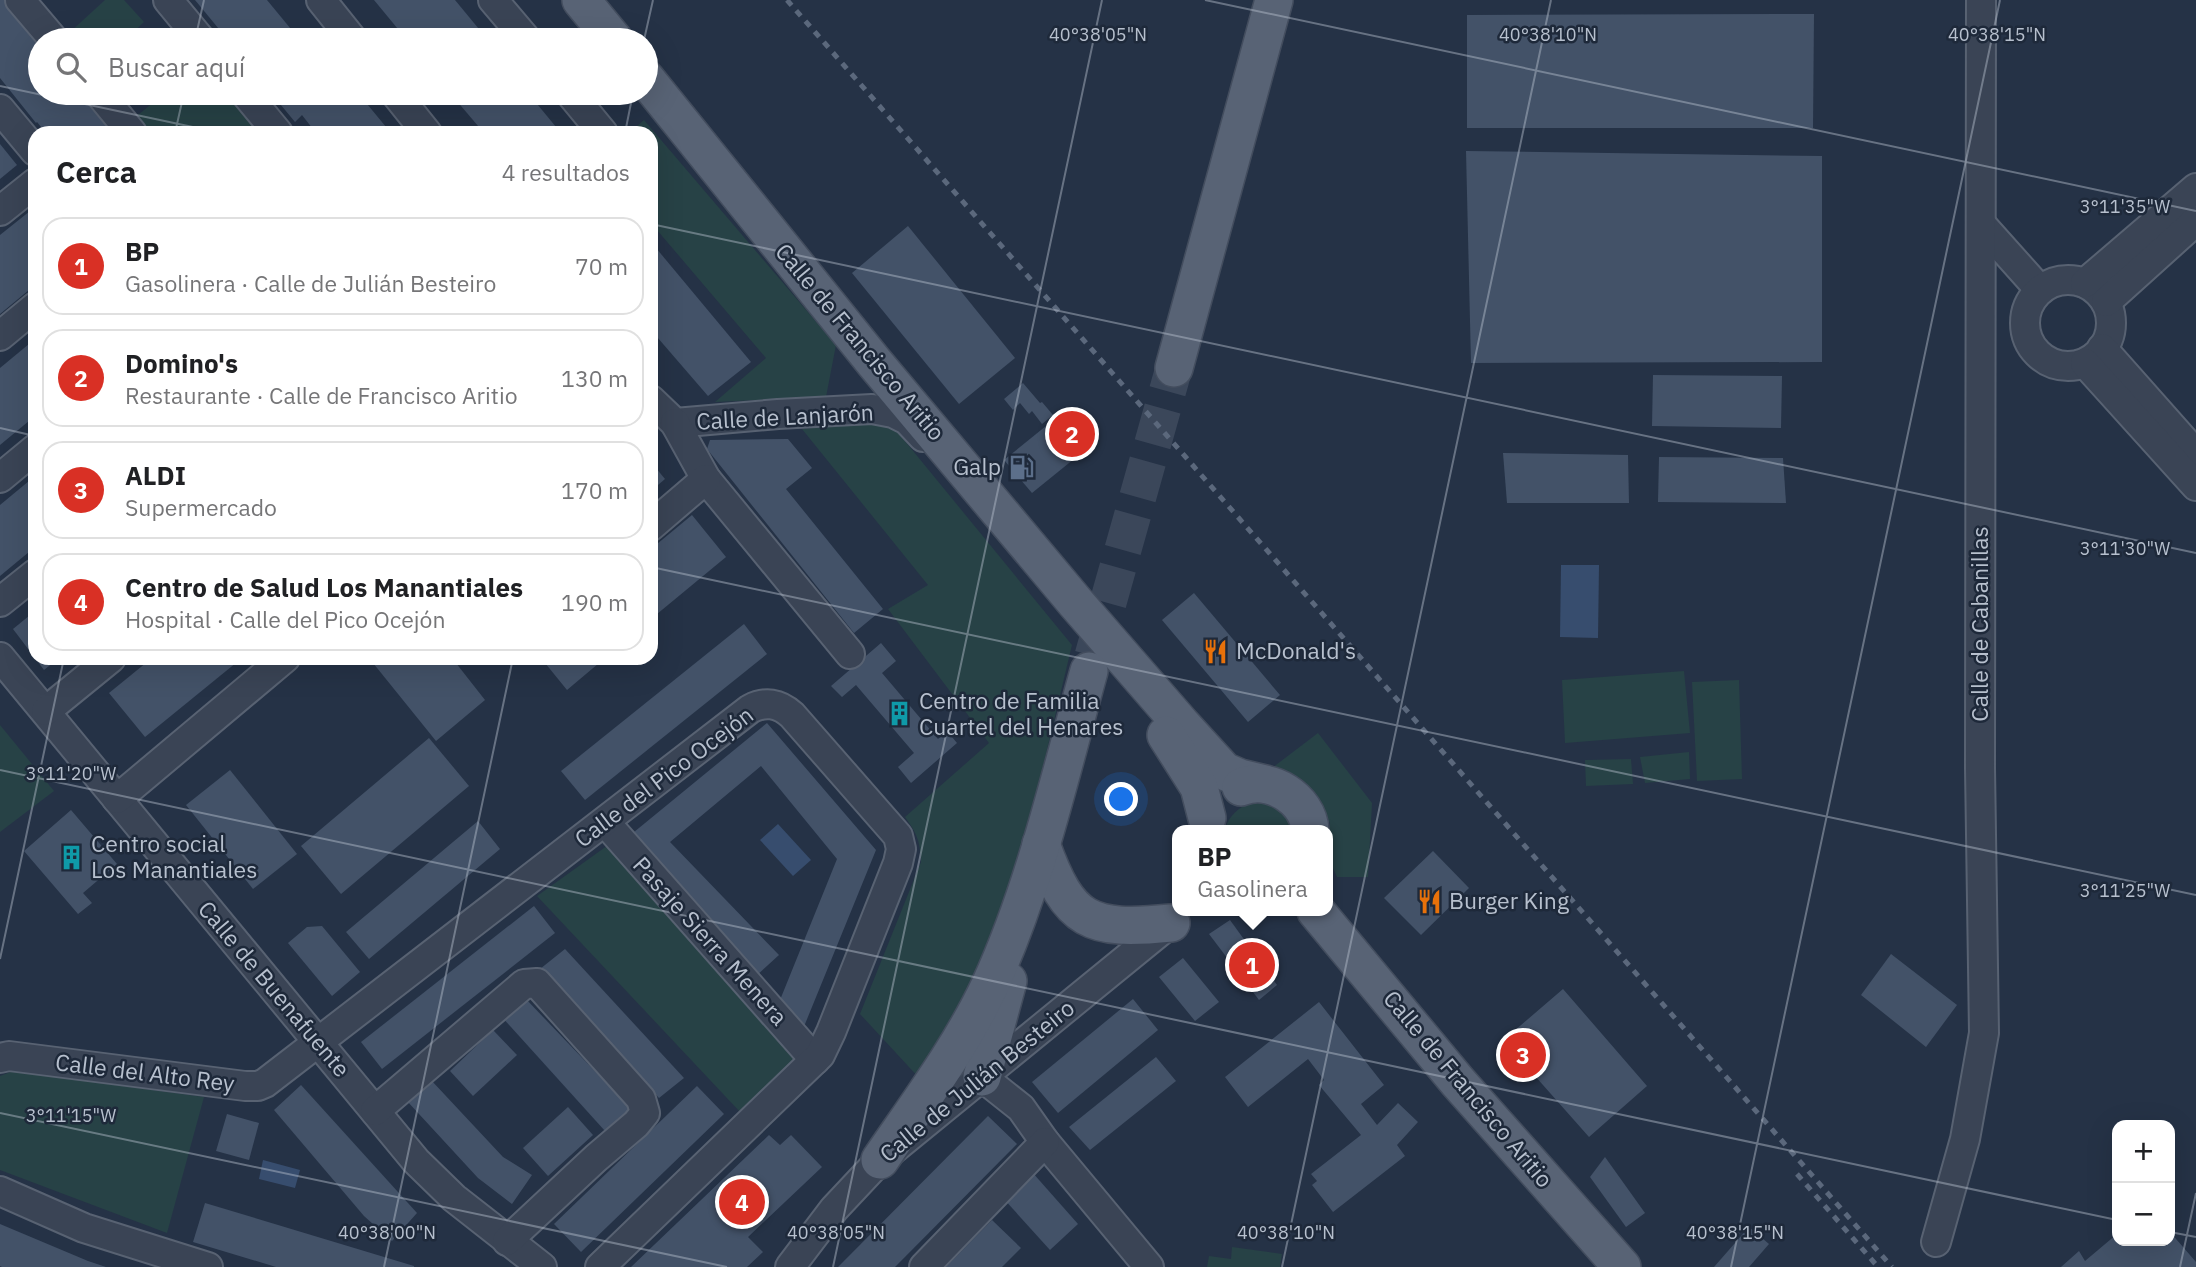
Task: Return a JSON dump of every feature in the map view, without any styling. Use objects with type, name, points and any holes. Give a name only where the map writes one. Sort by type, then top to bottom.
[{"type":"main road","points":[[581,0],[604,28]]},
{"type":"main road","points":[[1174,368],[1273,1]]},
{"type":"main road","name":"Calle de Francisco Aritio","points":[[658,94],[866,351],[1076,603],[1215,762],[1224,771],[1240,778],[1284,791],[1300,805],[1309,825]]},
{"type":"main road","name":"Calle de Francisco Aritio","points":[[1076,603],[1199,787],[1206,824]]},
{"type":"main road","points":[[880,1160],[949,1059],[984,996],[1010,933],[1041,844],[1089,671]]},
{"type":"main road","points":[[1206,824],[1216,802],[1230,791],[1247,785],[1265,784]]},
{"type":"main road","points":[[1041,844],[1050,872],[1064,898],[1087,917],[1114,926],[1172,916]]},
{"type":"main road","points":[[982,1077],[1035,887],[1041,844]]},
{"type":"main road","name":"Calle de Francisco Aritio","points":[[1320,916],[1458,1082],[1622,1267]]},
{"type":"street","points":[[20,0],[44,28]]},
{"type":"street","points":[[168,0],[191,28]]},
{"type":"street","points":[[321,0],[343,28]]},
{"type":"street","points":[[494,0],[517,28]]},
{"type":"street","name":"Calle de Cabanillas","points":[[1936,1242],[1965,1139],[1984,1033],[1980,768],[1981,0]]},
{"type":"street","points":[[109,105],[126,126]]},
{"type":"street","points":[[254,105],[272,126]]},
{"type":"street","points":[[405,105],[421,126]]},
{"type":"street","points":[[580,105],[597,126]]},
{"type":"street","points":[[0,109],[28,143]]},
{"type":"street","points":[[2085,283],[2196,188]]},
{"type":"street","points":[[0,211],[28,189]]},
{"type":"street","points":[[2106,302],[2196,222]]},
{"type":"street","points":[[1982,224],[2040,290]]},
{"type":"street","points":[[2057,281],[2085,283],[2097,291],[2106,302],[2111,330],[2094,356],[2071,367],[2057,365],[2033,350],[2026,337],[2024,323],[2027,309],[2040,290],[2057,281]]},
{"type":"street","points":[[0,336],[28,313]]},
{"type":"street","points":[[2094,356],[2196,454]]},
{"type":"street","points":[[2094,356],[2196,486]]},
{"type":"street","name":"Calle de Lanjarón","points":[[658,407],[675,423],[872,409],[893,413],[906,420],[926,440],[956,458]]},
{"type":"street","points":[[675,423],[706,479],[850,654]]},
{"type":"street","points":[[0,478],[28,455]]},
{"type":"street","points":[[658,520],[706,479]]},
{"type":"street","points":[[0,602],[28,580]]},
{"type":"street","name":"Calle de Buenafuente","points":[[0,657],[416,1161],[454,1198],[542,1267]]},
{"type":"street","points":[[46,711],[102,665]]},
{"type":"street","points":[[117,799],[277,665]]},
{"type":"street","name":"Calle del Pico Ocejón","points":[[318,1043],[755,706],[765,703],[780,706],[792,715],[898,836],[901,849],[898,863],[826,1045],[815,1060],[600,1267]]},
{"type":"street","name":"Pasaje Sierra Menera","points":[[604,822],[815,1060]]},
{"type":"street","name":"Calle de Julián Besteiro","points":[[790,1267],[834,1209],[880,1160],[1179,916]]},
{"type":"street","points":[[375,1111],[524,984],[537,983],[641,1099],[645,1113],[507,1241]]},
{"type":"street","name":"Calle del Alto Rey","points":[[0,1058],[9,1056],[252,1086],[265,1083],[318,1043]]},
{"type":"street","points":[[982,1077],[1021,1108],[1045,1142],[1149,1267]]},
{"type":"street","points":[[924,1267],[1045,1142]]},
{"type":"street","points":[[0,1191],[94,1231],[208,1267]]},
{"type":"green space","points":[[105,0],[124,0],[144,22],[138,28],[74,28]]},
{"type":"green space","points":[[150,105],[245,105],[262,126],[138,126],[133,119]]},
{"type":"green space","points":[[644,120],[649,126],[637,126]]},
{"type":"green space","points":[[658,136],[836,345],[826,397],[715,402],[766,358],[658,231]]},
{"type":"green space","points":[[874,423],[889,426],[900,435],[1072,645],[1011,885],[963,1010],[921,1080],[860,1014],[921,862],[917,838],[905,817],[989,743],[888,609],[928,585],[802,429]]},
{"type":"green space","points":[[1684,671],[1690,733],[1565,743],[1562,680]]},
{"type":"green space","points":[[1739,680],[1742,779],[1697,781],[1692,682]]},
{"type":"green space","points":[[0,725],[54,791],[0,832]]},
{"type":"green space","points":[[1318,733],[1372,803],[1368,877],[1337,877],[1333,868],[1333,825],[1330,825],[1312,789],[1292,775],[1272,768]]},
{"type":"green space","points":[[1689,752],[1690,779],[1645,783],[1640,757]]},
{"type":"green space","points":[[1631,759],[1633,784],[1586,786],[1585,760]]},
{"type":"green space","points":[[1258,801],[1280,808],[1291,825],[1227,825],[1237,811]]},
{"type":"green space","points":[[611,843],[802,1055],[741,1113],[537,896]]},
{"type":"green space","points":[[13,1071],[204,1097],[167,1233],[0,1170],[0,1076]]},
{"type":"green space","points":[[1232,1247],[1282,1254],[1280,1267],[1207,1267],[1209,1256],[1231,1259]]},
{"type":"water","points":[[1561,565],[1599,565],[1598,638],[1560,637]]},
{"type":"water","points":[[778,824],[811,860],[793,876],[760,840]]},
{"type":"water","points":[[263,1160],[300,1170],[295,1188],[259,1179]]},
{"type":"building","points":[[0,0],[6,0],[29,28],[28,105],[93,105],[110,126],[40,126],[0,78]]},
{"type":"building","points":[[195,0],[267,0],[290,28],[218,28]]},
{"type":"building","points":[[374,0],[455,0],[478,28],[397,28]]},
{"type":"building","points":[[1814,14],[1813,128],[1467,128],[1467,15]]},
{"type":"building","points":[[281,105],[368,105],[385,126],[311,126],[302,115],[295,122]]},
{"type":"building","points":[[460,105],[538,105],[555,126],[478,126]]},
{"type":"building","points":[[0,144],[17,165],[0,179]]},
{"type":"building","points":[[1466,151],[1822,156],[1822,362],[1471,363]]},
{"type":"building","points":[[28,213],[28,291],[0,314],[0,235]]},
{"type":"building","points":[[908,226],[1015,358],[959,404],[852,273]]},
{"type":"building","points":[[658,250],[751,362],[708,396],[658,338]]},
{"type":"building","points":[[28,345],[28,422],[0,445],[0,368]]},
{"type":"building","points":[[1653,375],[1782,376],[1781,428],[1652,426]]},
{"type":"building","points":[[1023,383],[1053,415],[1042,424],[1032,411],[1029,414],[1020,403],[1013,410],[1004,399]]},
{"type":"building","points":[[1062,413],[1090,446],[1032,493],[1004,460]]},
{"type":"building","points":[[788,439],[812,468],[786,489],[883,609],[854,633],[707,449],[710,440]]},
{"type":"building","points":[[1503,453],[1628,455],[1629,503],[1507,503]]},
{"type":"building","points":[[1659,457],[1783,458],[1786,503],[1658,502]]},
{"type":"building","points":[[658,470],[665,479],[658,485]]},
{"type":"building","points":[[28,482],[28,553],[0,576],[0,505]]},
{"type":"building","points":[[692,515],[726,557],[658,613],[658,543]]},
{"type":"building","points":[[1194,593],[1280,695],[1248,722],[1162,620]]},
{"type":"building","points":[[28,617],[28,649],[13,629]]},
{"type":"building","points":[[744,624],[767,654],[585,800],[561,771]]},
{"type":"building","name":"Centro de Familia Cuartel del Henares","points":[[881,643],[896,661],[882,673],[938,739],[947,731],[957,743],[911,783],[898,767],[914,753],[856,685],[842,697],[831,686]]},
{"type":"building","points":[[143,665],[233,665],[145,737],[109,693]]},
{"type":"building","points":[[375,665],[458,665],[485,700],[436,741]]},
{"type":"building","points":[[547,665],[597,665],[567,690]]},
{"type":"building","points":[[767,723],[876,850],[803,1029],[780,1000],[837,859],[761,766],[670,842],[779,955],[756,976],[628,837]]},
{"type":"building","points":[[429,738],[469,786],[341,894],[301,846]]},
{"type":"building","points":[[230,770],[297,854],[253,889],[186,805]]},
{"type":"building","name":"Centro social Los Manantiales","points":[[71,810],[117,864],[83,893],[92,903],[78,914],[24,851]]},
{"type":"building","points":[[478,821],[500,849],[369,959],[346,932]]},
{"type":"building","points":[[1433,851],[1469,888],[1421,935],[1384,898]]},
{"type":"building","points":[[534,906],[555,933],[382,1069],[361,1042]]},
{"type":"building","points":[[1230,920],[1277,985],[1259,1000],[1209,934]]},
{"type":"building","points":[[322,926],[360,972],[332,996],[288,943],[307,927]]},
{"type":"building","points":[[565,949],[684,1078],[659,1098],[540,969]]},
{"type":"building","points":[[1891,954],[1957,1005],[1926,1047],[1861,995]]},
{"type":"building","points":[[1183,958],[1219,1002],[1195,1021],[1159,977]]},
{"type":"building","points":[[1563,989],[1647,1086],[1589,1137],[1535,1076],[1530,1080],[1499,1044]]},
{"type":"building","points":[[524,997],[632,1110],[605,1131],[501,1016]]},
{"type":"building","points":[[1133,999],[1158,1030],[1058,1113],[1032,1082]]},
{"type":"building","points":[[1319,1002],[1384,1085],[1361,1104],[1377,1125],[1398,1103],[1418,1122],[1397,1145],[1405,1156],[1333,1212],[1312,1185],[1317,1181],[1311,1174],[1361,1135],[1319,1085],[1324,1080],[1308,1059],[1248,1107],[1225,1077]]},
{"type":"building","points":[[493,1030],[517,1055],[473,1096],[450,1071]]},
{"type":"building","points":[[1156,1057],[1176,1081],[1090,1150],[1069,1127]]},
{"type":"building","points":[[431,1080],[503,1157],[532,1175],[512,1204],[478,1178],[407,1101]]},
{"type":"building","points":[[301,1085],[417,1213],[392,1241],[364,1216],[274,1110]]},
{"type":"building","points":[[697,1086],[724,1114],[581,1252],[554,1224]]},
{"type":"building","points":[[568,1107],[593,1135],[548,1176],[523,1148]]},
{"type":"building","points":[[227,1114],[259,1123],[249,1160],[216,1151]]},
{"type":"building","points":[[988,1116],[1017,1144],[895,1267],[838,1267]]},
{"type":"building","points":[[769,1135],[780,1145],[791,1135],[822,1167],[748,1237],[763,1252],[747,1267],[631,1267]]},
{"type":"building","points":[[1605,1157],[1645,1213],[1626,1227],[1590,1177]]},
{"type":"building","points":[[1032,1172],[1078,1224],[1050,1250],[1003,1198]]},
{"type":"building","points":[[205,1203],[414,1267],[276,1267],[193,1242]]},
{"type":"building","points":[[992,1220],[1021,1248],[1002,1267],[946,1267]]},
{"type":"building","points":[[0,1224],[88,1261],[106,1267],[2,1267]]},
{"type":"building","points":[[1749,1227],[1769,1244],[1749,1267],[1714,1267]]},
{"type":"building","points":[[2112,1238],[2112,1246],[2175,1246],[2175,1238],[2196,1262],[2196,1267],[2061,1267],[2079,1251],[2085,1261]]},
{"type":"tunnel","points":[[1093,656],[1174,368]]},
{"type":"railway","points":[[787,0],[1892,1267]]},
{"type":"railway","points":[[1797,1174],[1878,1267]]},
{"type":"place","name":"Domino's","points":[[1072,434]]},
{"type":"place","name":"Galp","points":[[1021,467]]},
{"type":"place","name":"McDonald's","points":[[1216,651]]},
{"type":"place","name":"Centro de Familia Cuartel del Henares","points":[[899,714]]},
{"type":"place","name":"Centro social Los Manantiales","points":[[71,857]]},
{"type":"place","name":"Burger King","points":[[1429,901]]},
{"type":"place","name":"BP","points":[[1252,965]]},
{"type":"place","name":"ALDI","points":[[1523,1055]]},
{"type":"place","name":"Centro de Salud Los Manantiales","points":[[742,1202]]}]
